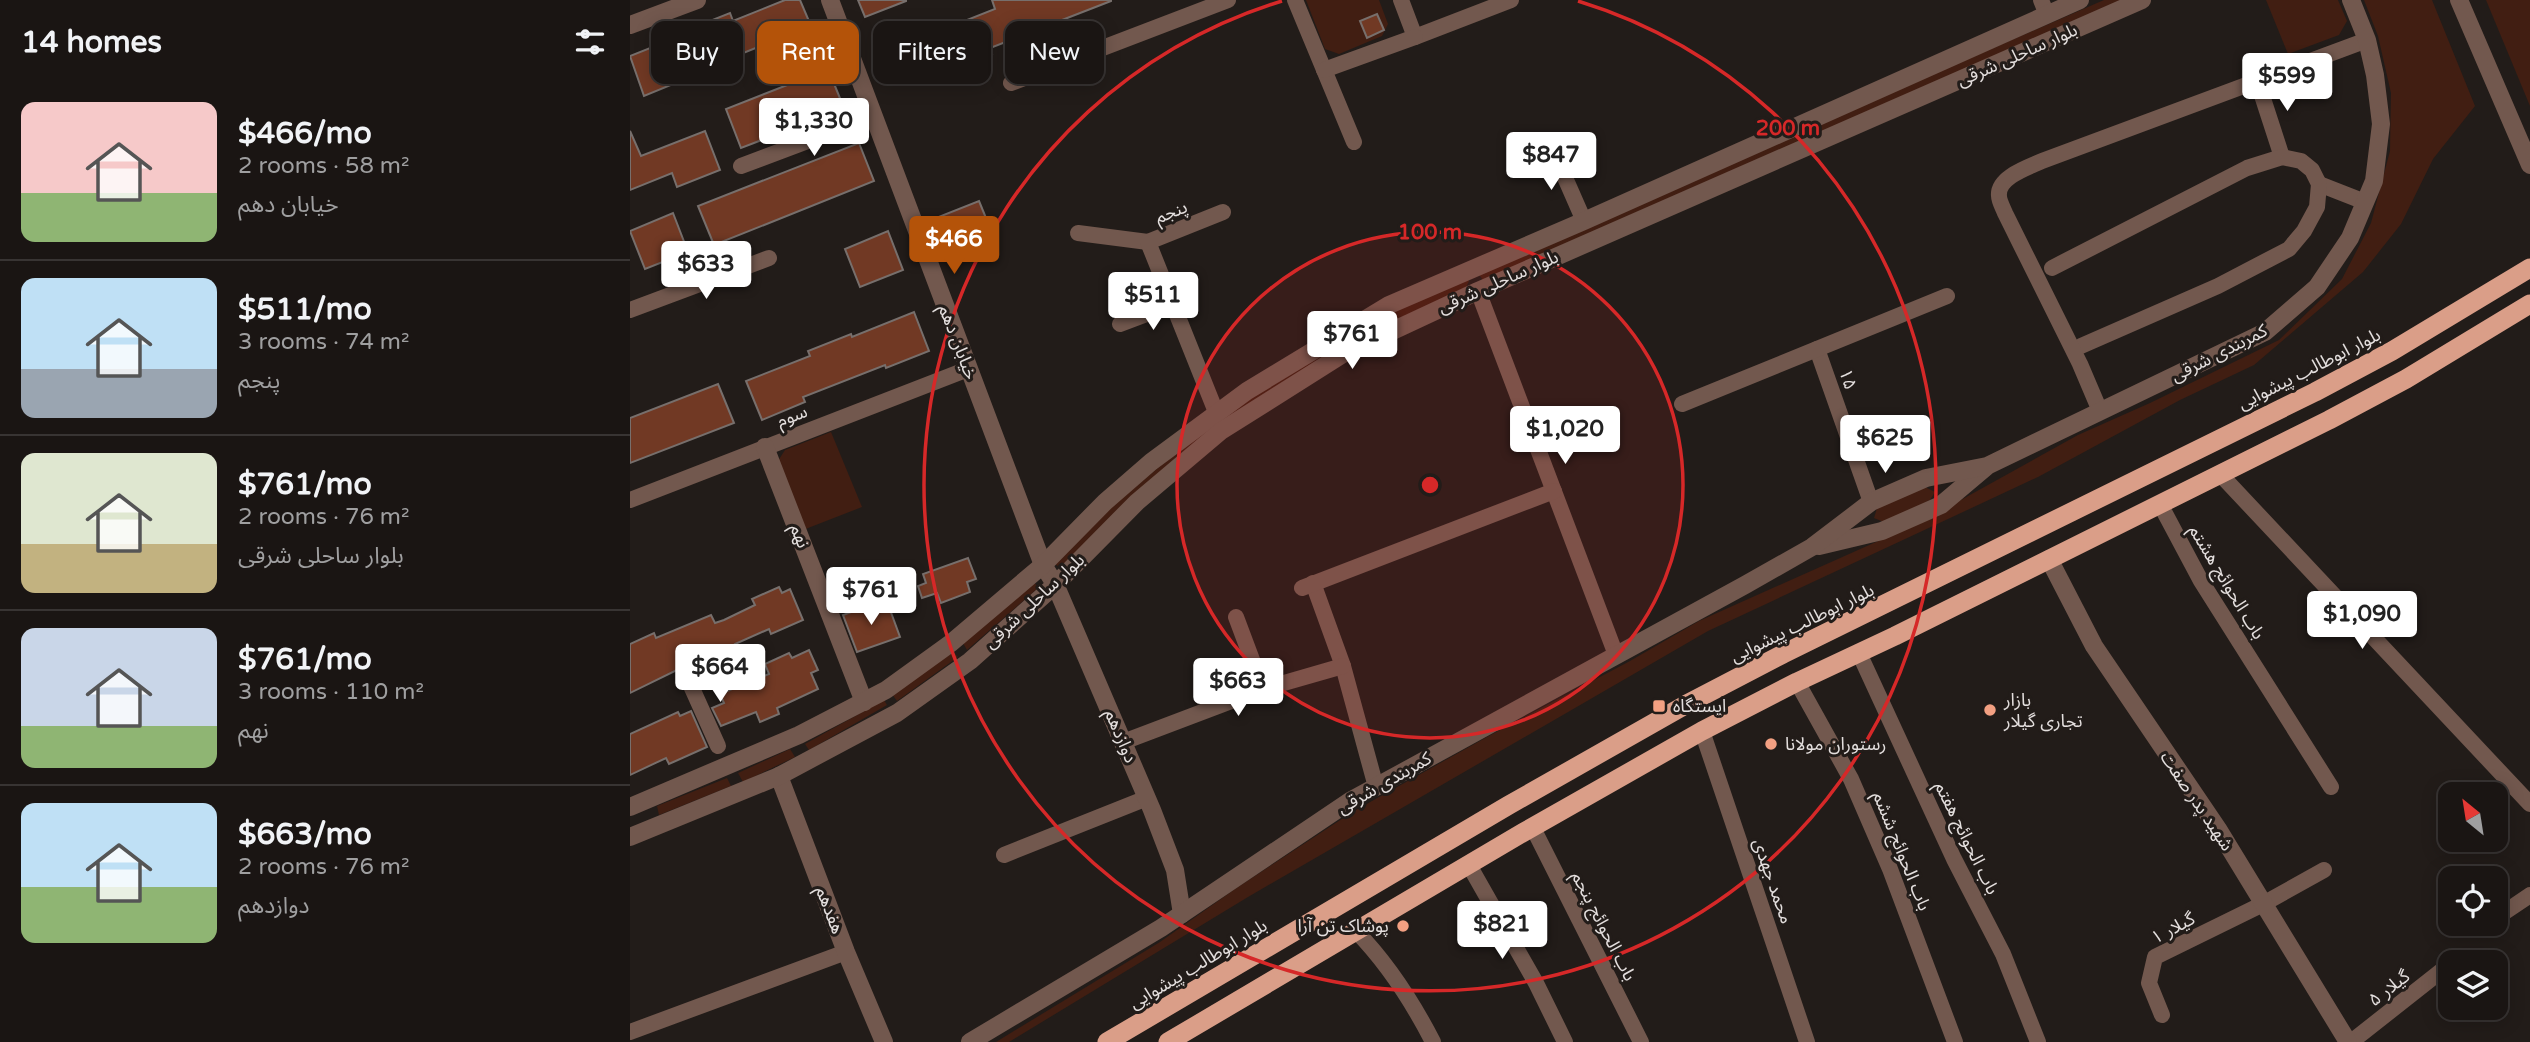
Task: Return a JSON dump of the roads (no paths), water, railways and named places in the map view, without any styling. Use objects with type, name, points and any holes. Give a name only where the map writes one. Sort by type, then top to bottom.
[{"type":"highway","name":"بلوار ابوطالب پیشوایی","points":[[1107,1042],[1509,805],[1687,704],[2206,444],[2315,393],[2392,351],[2530,268]]},
{"type":"highway","points":[[1179,1039],[1356,931],[1702,732],[1797,682],[2373,397],[2530,304]]},
{"type":"street","points":[[630,25],[697,0]]},
{"type":"street","name":"خیابان دهم","points":[[830,0],[1043,565]]},
{"type":"street","points":[[1104,47],[1228,0]]},
{"type":"street","points":[[1295,0],[1354,142]]},
{"type":"street","points":[[1401,0],[1415,37]]},
{"type":"street","points":[[1324,70],[1511,0]]},
{"type":"street","name":"بلوار ساحلی شرقی","points":[[630,807],[799,735],[886,690],[951,643],[1043,565],[1150,462],[1247,391],[1389,305],[1584,221],[2044,7],[2080,0]]},
{"type":"street","name":"بلوار ساحلی شرقی","points":[[630,837],[779,776],[897,713],[970,661],[1055,584],[1137,502],[1221,432],[1343,354],[1478,291],[2142,0]]},
{"type":"street","name":"کمربندی شرقی","points":[[970,1042],[1182,914],[1350,800],[1812,547],[1871,502],[1926,478],[1987,466],[2265,332],[2317,287],[2350,238],[2374,181],[2381,124],[2375,75],[2367,40],[2351,0]]},
{"type":"street","points":[[2459,0],[2530,165]]},
{"type":"street","points":[[2100,411],[2080,364],[2005,213],[1999,191],[2004,182],[2019,171],[2367,40]]},
{"type":"street","points":[[2258,80],[2282,157]]},
{"type":"street","points":[[741,166],[874,116]]},
{"type":"street","points":[[1552,148],[1584,221]]},
{"type":"street","points":[[2052,268],[2247,168],[2282,157],[2301,161],[2312,170],[2319,184],[2317,207],[2304,231],[2289,248],[2218,286],[2081,346]]},
{"type":"street","points":[[2319,184],[2365,202]]},
{"type":"street","name":"پنجم","points":[[1216,412],[1148,242],[1223,212]]},
{"type":"street","points":[[1078,233],[1148,242]]},
{"type":"street","points":[[630,310],[769,258]]},
{"type":"street","points":[[1469,270],[1616,654]]},
{"type":"street","points":[[1682,404],[1947,296]]},
{"type":"street","points":[[1120,324],[1173,304]]},
{"type":"street","name":"۱۵","points":[[1817,349],[1871,502]]},
{"type":"street","name":"سوم","points":[[630,500],[968,369]]},
{"type":"street","name":"نهم","points":[[765,447],[864,702]]},
{"type":"street","name":"کمربندی شرقی","points":[[1812,547],[1882,531],[1941,505],[1987,466]]},
{"type":"street","points":[[2220,474],[2530,804]]},
{"type":"street","points":[[1376,787],[1343,666],[1308,585],[1554,491]]},
{"type":"street","name":"باب الحوائج هشتم","points":[[2160,504],[2201,581],[2330,787]]},
{"type":"street","name":"شهید پدر صفت","points":[[2049,559],[2094,646],[2218,829],[2349,1042]]},
{"type":"street","name":"دوازدهم","points":[[1043,565],[1055,584],[1147,798],[1174,870],[1182,914]]},
{"type":"street","points":[[1236,617],[1263,689]]},
{"type":"street","name":"باب الحوائج هفتم","points":[[1859,653],[1954,859],[2003,954],[2038,1042]]},
{"type":"street","points":[[1123,743],[1263,689],[1343,666]]},
{"type":"street","points":[[687,677],[718,746],[712,773]]},
{"type":"street","name":"باب الحوائج ششم","points":[[1797,682],[1851,779],[1890,869],[1955,1042]]},
{"type":"street","name":"محمد جهدی","points":[[1702,732],[1807,1042]]},
{"type":"street","points":[[718,746],[747,758]]},
{"type":"street","name":"هفدهم","points":[[779,776],[846,952],[884,1042]]},
{"type":"street","points":[[1004,855],[1147,798]]},
{"type":"street","name":"باب الحوائج پنجم","points":[[1533,828],[1641,1042]]},
{"type":"street","points":[[1469,865],[1536,983],[1565,1042]]},
{"type":"street","points":[[2263,904],[2324,870]]},
{"type":"street","points":[[2508,910],[2530,895]]},
{"type":"street","name":"گیلار ۱","points":[[2162,1015],[2149,982],[2155,957],[2263,904]]},
{"type":"street","points":[[1356,931],[1380,956],[1401,985],[1433,1042]]},
{"type":"street","points":[[630,1032],[846,952]]},
{"type":"street","name":"گیلار ۵","points":[[2349,1042],[2438,973]]},
{"type":"place","name":"ایستگاه","points":[[1659,706]]},
{"type":"place","name":"بازار تجاری گیلار","points":[[1990,710]]},
{"type":"place","name":"رستوران مولانا","points":[[1771,744]]},
{"type":"place","name":"پوشاک تن آرا","points":[[1403,926]]}]
